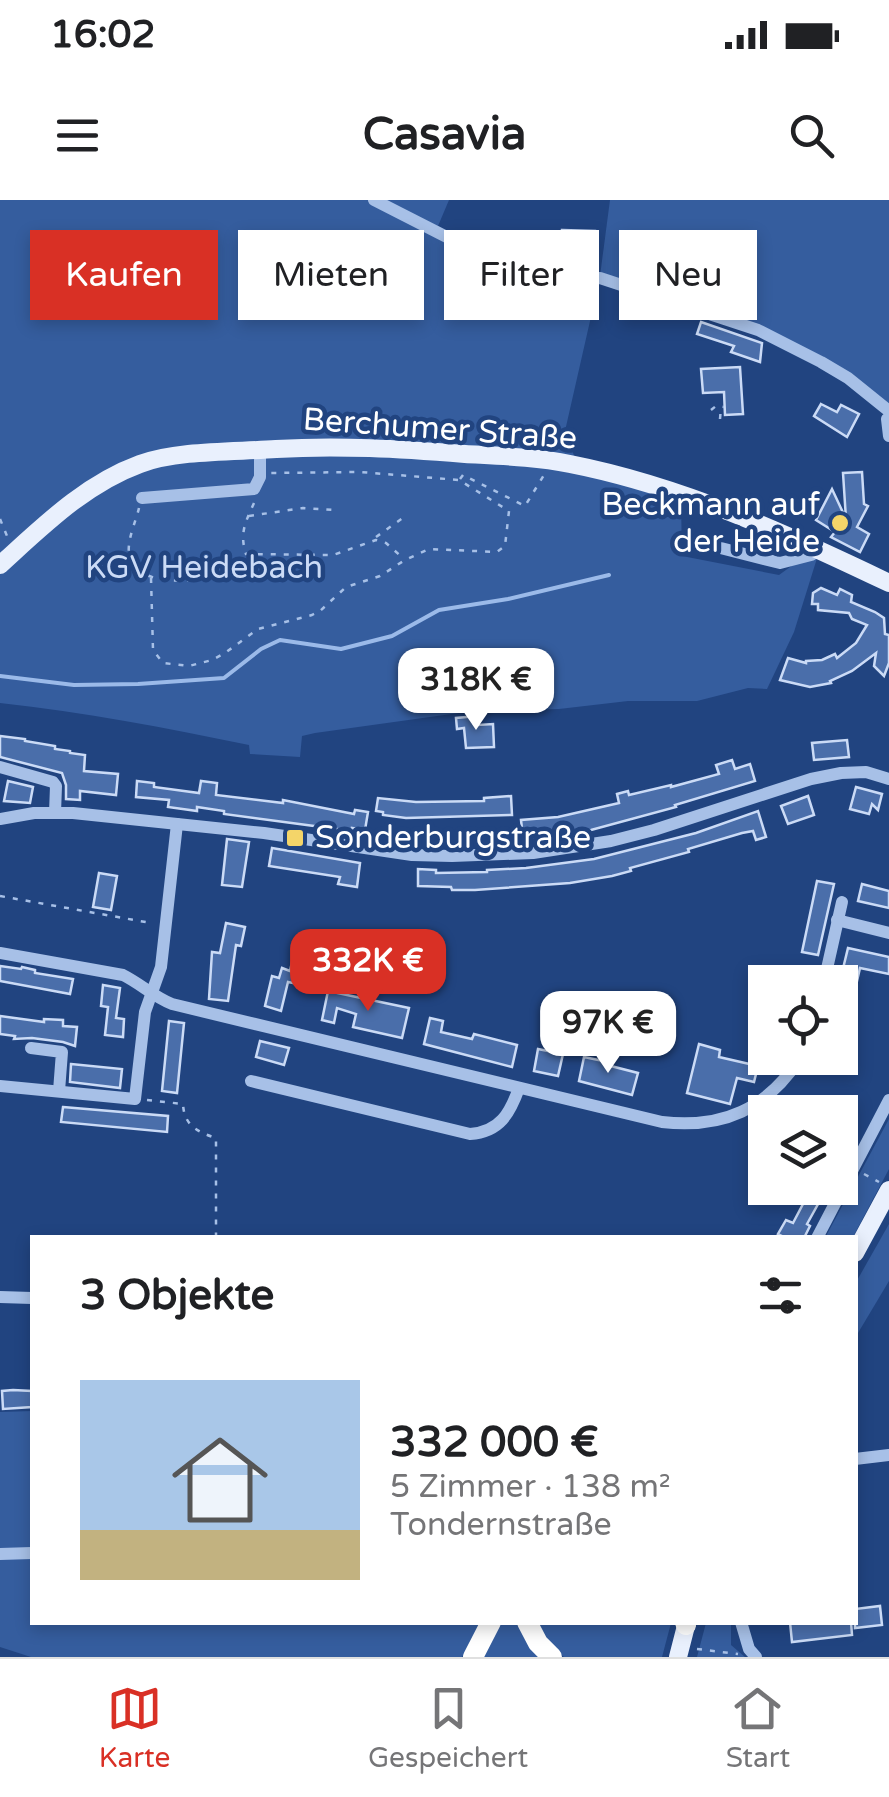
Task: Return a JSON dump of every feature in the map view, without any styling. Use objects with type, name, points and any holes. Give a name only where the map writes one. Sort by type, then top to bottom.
[{"type":"highway","points":[[473,1657],[489,1625]]},
{"type":"highway","points":[[529,1625],[538,1643],[552,1657]]},
{"type":"main road","name":"Berchumer Straße","points":[[7,559],[71,503],[136,465],[175,456],[260,450],[381,448],[553,461],[596,470],[766,526],[889,583]]},
{"type":"main road","points":[[858,1248],[889,1190]]},
{"type":"main road","points":[[678,1657],[686,1625]]},
{"type":"street","points":[[374,200],[533,281],[600,278],[758,330],[848,378],[888,415],[889,436]]},
{"type":"street","points":[[142,498],[254,490],[260,473],[260,450]]},
{"type":"street","points":[[693,541],[780,564],[818,550]]},
{"type":"street","points":[[0,767],[53,782],[56,813]]},
{"type":"street","points":[[0,819],[56,813],[264,833],[412,854],[533,854],[654,830],[811,778],[866,772],[889,780]]},
{"type":"street","points":[[0,1086],[136,1098],[145,1012],[161,967],[177,824]]},
{"type":"street","points":[[828,965],[842,902]]},
{"type":"street","points":[[837,920],[889,933]]},
{"type":"street","points":[[0,953],[123,975],[172,1004],[677,1124],[710,1122],[748,1108]]},
{"type":"street","points":[[31,1048],[62,1052],[59,1092]]},
{"type":"street","points":[[769,1095],[789,1075]]},
{"type":"street","points":[[251,1082],[470,1134],[486,1132],[504,1121],[519,1088]]},
{"type":"street","points":[[819,1235],[889,1100]]},
{"type":"street","points":[[0,1296],[30,1298]]},
{"type":"street","points":[[858,1459],[888,1454]]},
{"type":"street","points":[[0,1554],[30,1553]]},
{"type":"street","points":[[742,1625],[749,1649],[756,1657]]},
{"type":"path","points":[[711,410],[723,407],[720,419]]},
{"type":"path","points":[[460,480],[463,474],[526,506],[553,461]]},
{"type":"path","points":[[151,578],[154,650],[162,663],[189,666],[225,653],[258,629],[320,611],[346,587],[380,576],[429,549],[502,550],[510,511],[460,480],[360,472],[260,473]]},
{"type":"path","points":[[246,554],[242,533],[255,500],[254,490]]},
{"type":"path","points":[[142,498],[128,554],[132,564],[151,578],[202,578],[229,567],[246,554],[333,554],[376,540],[386,542],[405,560]]},
{"type":"path","points":[[248,516],[303,508],[334,510]]},
{"type":"path","points":[[376,540],[408,516]]},
{"type":"path","points":[[0,518],[7,559]]},
{"type":"path","points":[[0,896],[166,925]]},
{"type":"path","points":[[136,1098],[183,1104],[186,1123],[216,1138],[216,1235]]},
{"type":"path","points":[[698,1649],[724,1654]]},
{"type":"green space","name":"KGV Heidebach","points":[[0,200],[449,200],[438,226],[446,230],[444,320],[590,320],[565,431],[580,472],[681,502],[682,556],[779,575],[797,562],[818,555],[794,632],[767,689],[748,688],[697,701],[628,701],[559,709],[473,711],[315,733],[302,736],[300,757],[250,754],[249,745],[125,721],[0,703]]},
{"type":"green space","points":[[610,200],[889,200],[889,411],[848,378],[758,330],[728,320],[757,320],[757,230],[619,230],[619,283],[600,277],[599,281]]},
{"type":"green space","points":[[889,1119],[889,1169],[854,1235],[827,1235],[843,1205],[858,1205],[858,1177]]},
{"type":"green space","points":[[889,1224],[889,1281],[858,1333],[858,1279]]},
{"type":"green space","points":[[30,1411],[30,1625],[481,1625],[462,1657],[31,1657],[0,1647],[0,1412]]},
{"type":"green space","points":[[498,1625],[519,1625],[541,1657],[481,1657]]},
{"type":"green space","points":[[535,1625],[670,1625],[662,1657],[564,1657]]},
{"type":"green space","points":[[705,1625],[731,1625],[731,1645],[745,1657],[697,1657]]},
{"type":"building","points":[[701,322],[762,343],[760,362],[731,352],[734,346],[697,334]]},
{"type":"building","points":[[740,367],[743,414],[725,415],[724,392],[703,393],[701,369]]},
{"type":"building","points":[[821,404],[837,412],[841,405],[859,414],[847,437],[814,416]]},
{"type":"building","name":"Beckmann auf der Heide","points":[[862,472],[864,504],[868,506],[857,527],[869,534],[860,552],[831,537],[835,532],[816,520],[832,489],[846,519],[843,473]]},
{"type":"building","points":[[821,588],[837,595],[840,589],[852,595],[851,602],[884,618],[885,634],[889,635],[889,663],[884,676],[874,666],[876,653],[831,683],[810,687],[780,680],[788,658],[806,663],[835,654],[837,658],[856,643],[867,625],[852,619],[849,613],[818,610],[818,604],[812,604],[813,593]]},
{"type":"building","points":[[477,716],[478,725],[493,724],[494,747],[466,748],[464,728],[457,729],[456,718]]},
{"type":"building","points":[[0,736],[85,755],[84,771],[118,774],[116,795],[80,791],[80,800],[66,799],[62,773],[0,757]]},
{"type":"building","points":[[847,740],[849,757],[814,760],[812,743]]},
{"type":"building","points":[[732,760],[735,769],[750,764],[755,781],[591,830],[523,838],[521,820],[558,817],[619,803],[617,794],[671,787],[719,774],[716,765]]},
{"type":"building","points":[[8,781],[33,787],[30,803],[4,801]]},
{"type":"building","points":[[137,781],[199,793],[201,781],[217,783],[216,795],[283,800],[354,814],[355,810],[368,812],[365,830],[224,814],[197,807],[197,811],[168,807],[169,800],[136,797]]},
{"type":"building","points":[[856,787],[882,794],[878,810],[872,804],[869,814],[850,809]]},
{"type":"building","points":[[511,796],[512,815],[406,818],[376,811],[378,798],[484,801]]},
{"type":"building","points":[[808,796],[814,815],[788,824],[781,806]]},
{"type":"building","points":[[758,811],[766,837],[756,840],[753,831],[742,833],[612,876],[475,890],[418,886],[418,869],[436,873],[487,872],[594,859],[696,833]]},
{"type":"building","points":[[227,839],[249,842],[242,887],[222,885]]},
{"type":"building","points":[[272,848],[360,863],[357,887],[338,884],[340,877],[269,866]]},
{"type":"building","points":[[99,873],[117,876],[111,910],[93,907]]},
{"type":"building","points":[[817,881],[834,884],[818,955],[802,952]]},
{"type":"building","points":[[862,884],[889,891],[889,908],[858,901]]},
{"type":"building","points":[[226,923],[245,927],[241,946],[236,945],[228,1001],[209,999],[212,952],[220,953]]},
{"type":"building","points":[[848,948],[889,957],[889,974],[860,968],[858,977],[858,965],[844,965]]},
{"type":"building","points":[[292,962],[308,966],[303,985],[288,982],[281,1011],[265,1006],[272,976],[279,978],[282,968],[290,971]]},
{"type":"building","points":[[0,966],[73,979],[70,994],[0,981]]},
{"type":"building","points":[[103,985],[120,988],[116,1018],[124,1019],[123,1037],[105,1035],[108,1007],[101,1006]]},
{"type":"building","points":[[328,991],[409,1008],[402,1038],[353,1027],[356,1014],[337,1008],[334,1023],[322,1020]]},
{"type":"building","points":[[0,1016],[44,1022],[63,1020],[63,1026],[77,1027],[75,1046],[0,1034]]},
{"type":"building","points":[[430,1018],[443,1021],[441,1032],[472,1039],[474,1034],[517,1045],[512,1067],[424,1044]]},
{"type":"building","points":[[169,1021],[184,1023],[177,1093],[162,1091]]},
{"type":"building","points":[[260,1041],[289,1048],[284,1065],[256,1057]]},
{"type":"building","points":[[699,1044],[720,1050],[719,1057],[748,1064],[748,1075],[756,1075],[754,1082],[737,1078],[730,1104],[687,1093]]},
{"type":"building","points":[[538,1049],[563,1054],[558,1076],[534,1071]]},
{"type":"building","points":[[584,1057],[638,1073],[632,1095],[579,1081]]},
{"type":"building","points":[[71,1064],[122,1069],[120,1088],[70,1082]]},
{"type":"building","points":[[63,1107],[168,1116],[167,1132],[61,1122]]},
{"type":"building","points":[[802,1205],[818,1205],[806,1235],[778,1234],[786,1220],[793,1223]]},
{"type":"building","points":[[2,1391],[30,1391],[30,1407],[3,1409]]},
{"type":"building","points":[[880,1606],[882,1625],[855,1628],[858,1609]]},
{"type":"building","points":[[790,1625],[851,1625],[852,1635],[792,1642]]},
{"type":"waterway","points":[[0,676],[74,685],[224,678],[261,649],[280,640],[341,649],[392,636],[439,610],[508,599],[609,575]]},
{"type":"place","name":"Beckmann auf der Heide","points":[[840,523]]},
{"type":"place","name":"Sonderburgstraße","points":[[295,838]]}]
